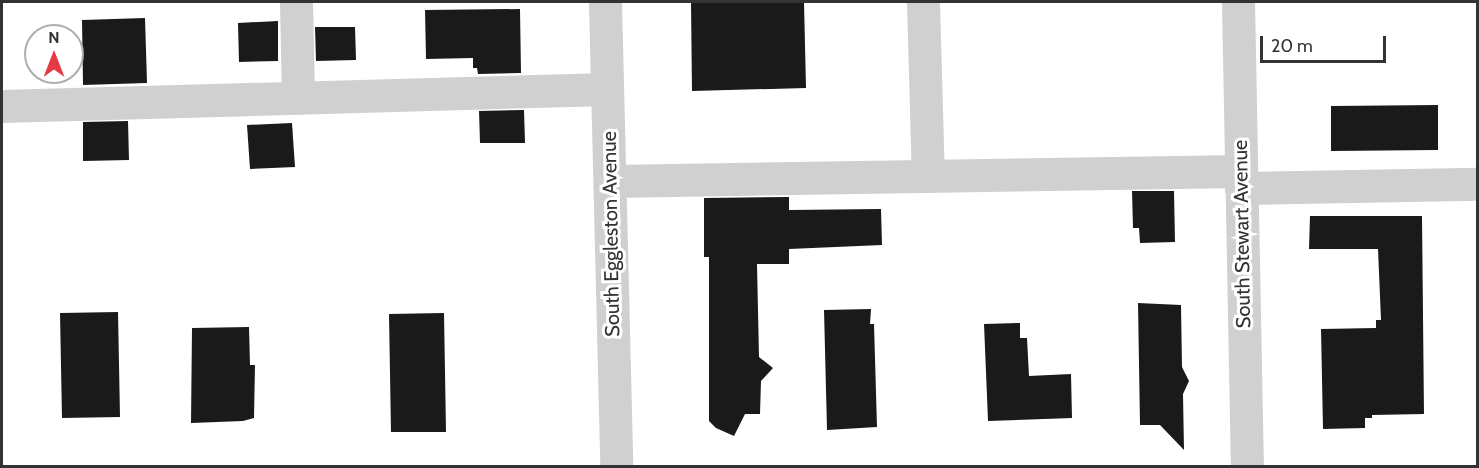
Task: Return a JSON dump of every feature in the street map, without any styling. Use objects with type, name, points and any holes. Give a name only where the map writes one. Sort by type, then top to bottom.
[{"type":"street","points":[[296,2],[298,98]]},
{"type":"street","name":"South Eggleston Avenue","points":[[605,2],[616,466]]},
{"type":"street","points":[[923,2],[928,176]]},
{"type":"street","name":"South Stewart Avenue","points":[[1238,2],[1247,466]]},
{"type":"street","points":[[2,106],[607,89]]},
{"type":"street","points":[[610,181],[928,176],[1478,184]]},
{"type":"building","points":[[691,2],[804,2],[806,88],[692,91]]},
{"type":"building","points":[[520,9],[521,73],[478,74],[477,68],[473,68],[473,58],[426,59],[425,10]]},
{"type":"building","points":[[145,18],[147,83],[83,85],[84,24],[82,20]]},
{"type":"building","points":[[278,21],[278,61],[239,62],[238,23]]},
{"type":"building","points":[[315,27],[355,27],[356,60],[316,61]]},
{"type":"building","points":[[1438,105],[1438,150],[1331,151],[1331,106]]},
{"type":"building","points":[[524,110],[525,143],[480,143],[479,111]]},
{"type":"building","points":[[128,121],[129,160],[83,161],[83,122]]},
{"type":"building","points":[[292,123],[295,167],[250,169],[247,125]]},
{"type":"building","points":[[1132,191],[1174,191],[1175,242],[1140,243],[1139,228],[1133,228]]},
{"type":"building","points":[[789,197],[789,210],[881,209],[882,245],[789,249],[789,264],[757,264],[759,357],[773,368],[761,381],[760,414],[745,414],[734,436],[716,428],[709,421],[709,257],[704,257],[704,198]]},
{"type":"building","points":[[1310,216],[1422,216],[1424,414],[1372,415],[1372,418],[1365,418],[1365,428],[1323,429],[1321,329],[1376,328],[1376,320],[1381,320],[1378,249],[1309,249]]},
{"type":"building","points":[[1138,303],[1181,305],[1182,367],[1189,381],[1183,394],[1184,450],[1160,425],[1140,425]]},
{"type":"building","points":[[871,309],[870,324],[874,324],[877,427],[827,430],[824,310]]},
{"type":"building","points":[[118,312],[120,417],[62,418],[60,313]]},
{"type":"building","points":[[444,313],[446,432],[391,432],[389,314]]},
{"type":"building","points":[[1020,323],[1020,338],[1027,338],[1029,376],[1071,374],[1072,418],[988,421],[984,324]]},
{"type":"building","points":[[249,327],[250,365],[255,365],[254,418],[243,421],[191,423],[192,328]]}]
